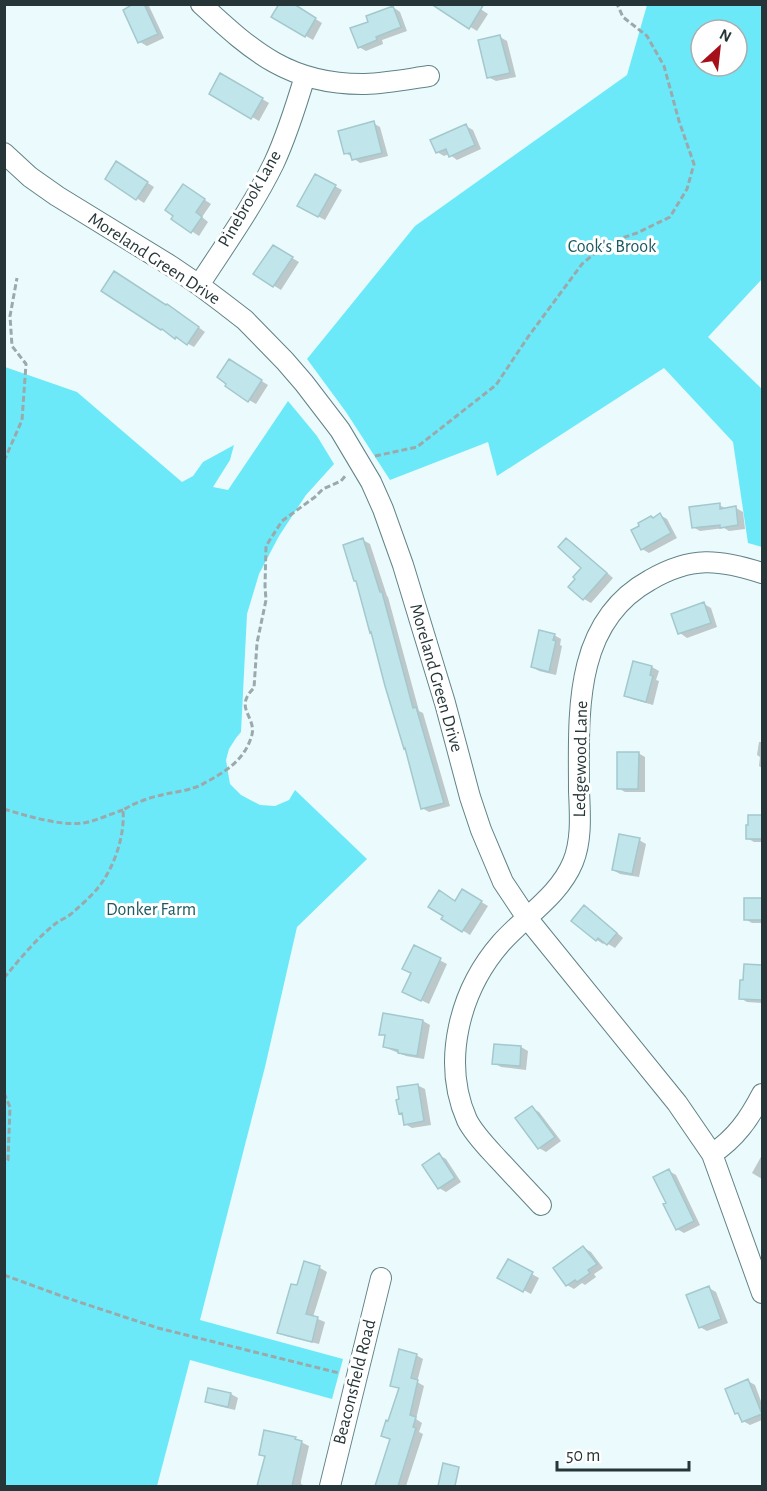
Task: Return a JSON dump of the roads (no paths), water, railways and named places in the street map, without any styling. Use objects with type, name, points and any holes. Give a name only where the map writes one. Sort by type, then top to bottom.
[{"type":"street","points":[[201,4],[231,32],[258,52],[277,64],[304,76],[322,81],[367,84],[429,76]]},
{"type":"street","name":"Pinebrook Lane","points":[[200,285],[274,162],[296,107],[304,76]]},
{"type":"street","name":"Moreland Green Drive","points":[[4,153],[30,177],[57,196],[200,285],[244,320],[291,369],[340,430],[370,482],[403,565],[475,814],[503,882],[527,918],[677,1102],[712,1154],[762,1293]]},
{"type":"street","name":"Ledgewood Lane","points":[[541,1205],[483,1142],[468,1121],[460,1098],[456,1073],[455,1050],[462,1012],[478,975],[488,959],[502,942],[556,889],[573,861],[580,830],[580,705],[590,656],[600,630],[609,616],[620,602],[644,583],[681,566],[720,562],[762,573]]},
{"type":"street","points":[[712,1154],[731,1140],[744,1124],[762,1094]]},
{"type":"street","name":"Beaconsfield Road","points":[[330,1486],[381,1278]]},
{"type":"park label","name":"Cook's Brook","points":[[612,247]]},
{"type":"park label","name":"Donker Farm","points":[[151,910]]}]
